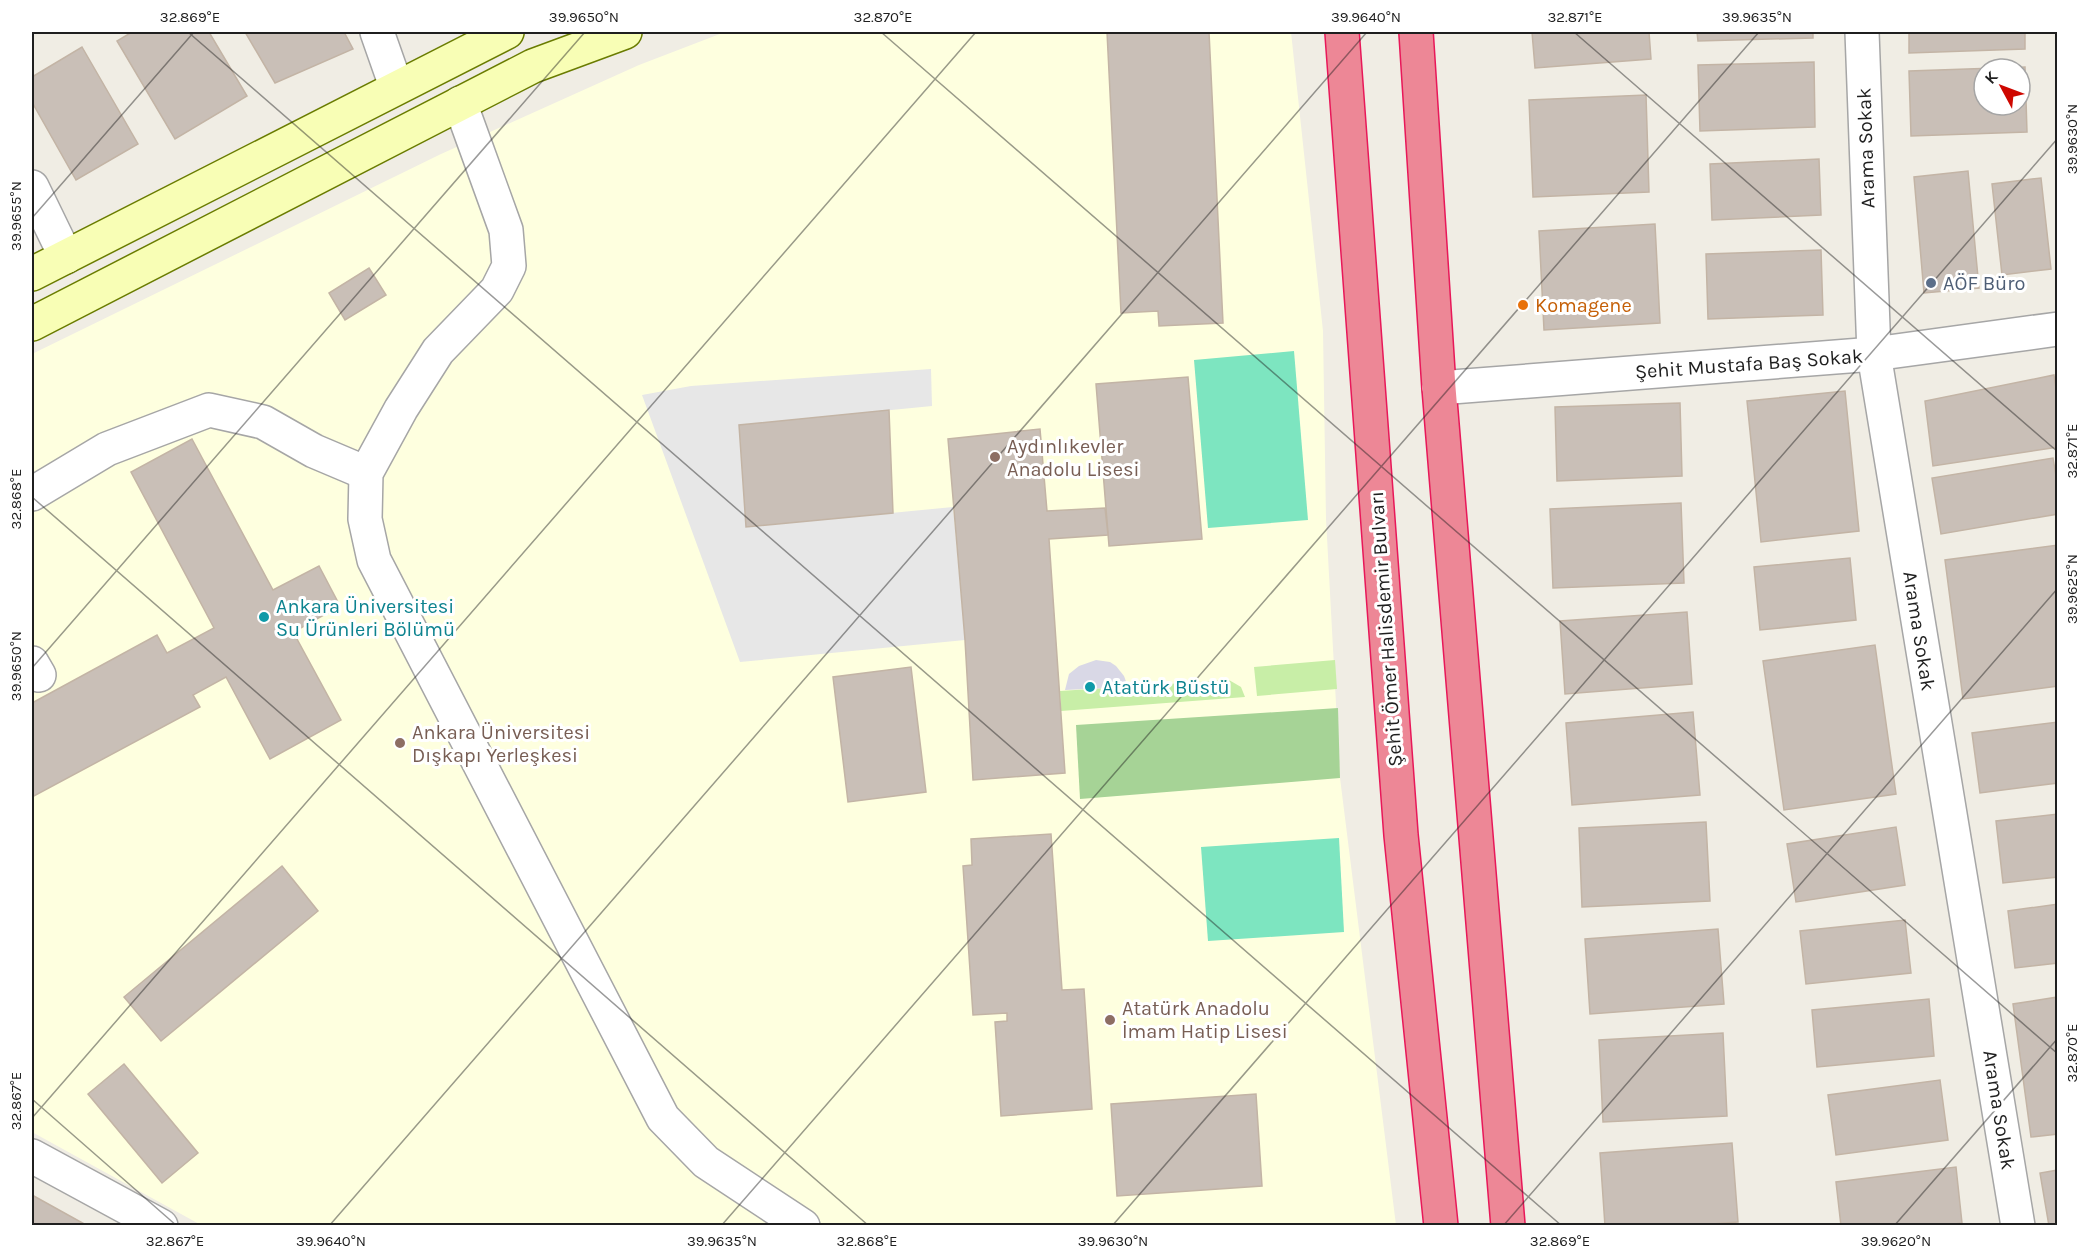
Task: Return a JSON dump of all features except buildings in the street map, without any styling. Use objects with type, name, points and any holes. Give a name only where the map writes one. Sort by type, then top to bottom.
[{"type":"highway","name":"Şehit Ömer Halisdemir Bulvarı","points":[[1342,32],[1401,835],[1442,1226]]},
{"type":"highway","points":[[1416,32],[1439,388],[1508,1226]]},
{"type":"main road","points":[[32,274],[396,86],[507,32]]},
{"type":"main road","points":[[32,324],[533,66],[625,32]]},
{"type":"street","points":[[377,32],[396,86]]},
{"type":"street","name":"Arama Sokak","points":[[1862,32],[1874,354],[2018,1226]]},
{"type":"street","points":[[460,103],[506,230],[509,266],[497,290],[438,351],[401,409],[366,473],[365,519],[374,560],[663,1118],[706,1162],[803,1226]]},
{"type":"street","points":[[32,187],[66,257]]},
{"type":"street","name":"Şehit Mustafa Baş Sokak","points":[[1439,388],[1874,354],[2058,329]]},
{"type":"street","points":[[32,494],[107,449],[209,410],[263,422],[314,451],[366,473]]},
{"type":"street","points":[[32,1156],[160,1226]]},
{"type":"shaded area","points":[[725,32],[1291,32],[1323,331],[1326,519],[1340,778],[1396,1225],[201,1225],[32,1132],[32,354],[441,154],[639,65]]},
{"type":"shaded area","points":[[931,369],[932,406],[739,425],[746,527],[953,507],[965,640],[740,662],[642,395],[691,386]]},
{"type":"shaded area","points":[[1096,660],[1110,662],[1116,666],[1124,676],[1128,687],[1065,690],[1069,674],[1079,666]]},
{"type":"green space","points":[[1294,351],[1308,520],[1208,528],[1194,360]]},
{"type":"green space","points":[[1335,660],[1337,689],[1257,696],[1254,667]]},
{"type":"green space","points":[[1229,680],[1241,687],[1245,697],[1061,711],[1060,691]]},
{"type":"green space","points":[[1338,708],[1340,778],[1080,799],[1076,725]]},
{"type":"green space","points":[[1339,838],[1344,932],[1208,941],[1201,847]]},
{"type":"place","name":"AÖF Büro","points":[[1931,283]]},
{"type":"place","name":"Komagene","points":[[1523,305]]},
{"type":"place","name":"Aydınlıkevler Anadolu Lisesi","points":[[995,457]]},
{"type":"place","name":"Ankara Üniversitesi Su Ürünleri Bölümü","points":[[264,617]]},
{"type":"place","name":"Atatürk Büstü","points":[[1090,687]]},
{"type":"place","name":"Ankara Üniversitesi Dışkapı Yerleşkesi","points":[[400,743]]},
{"type":"place","name":"Atatürk Anadolu İmam Hatip Lisesi","points":[[1110,1020]]}]
